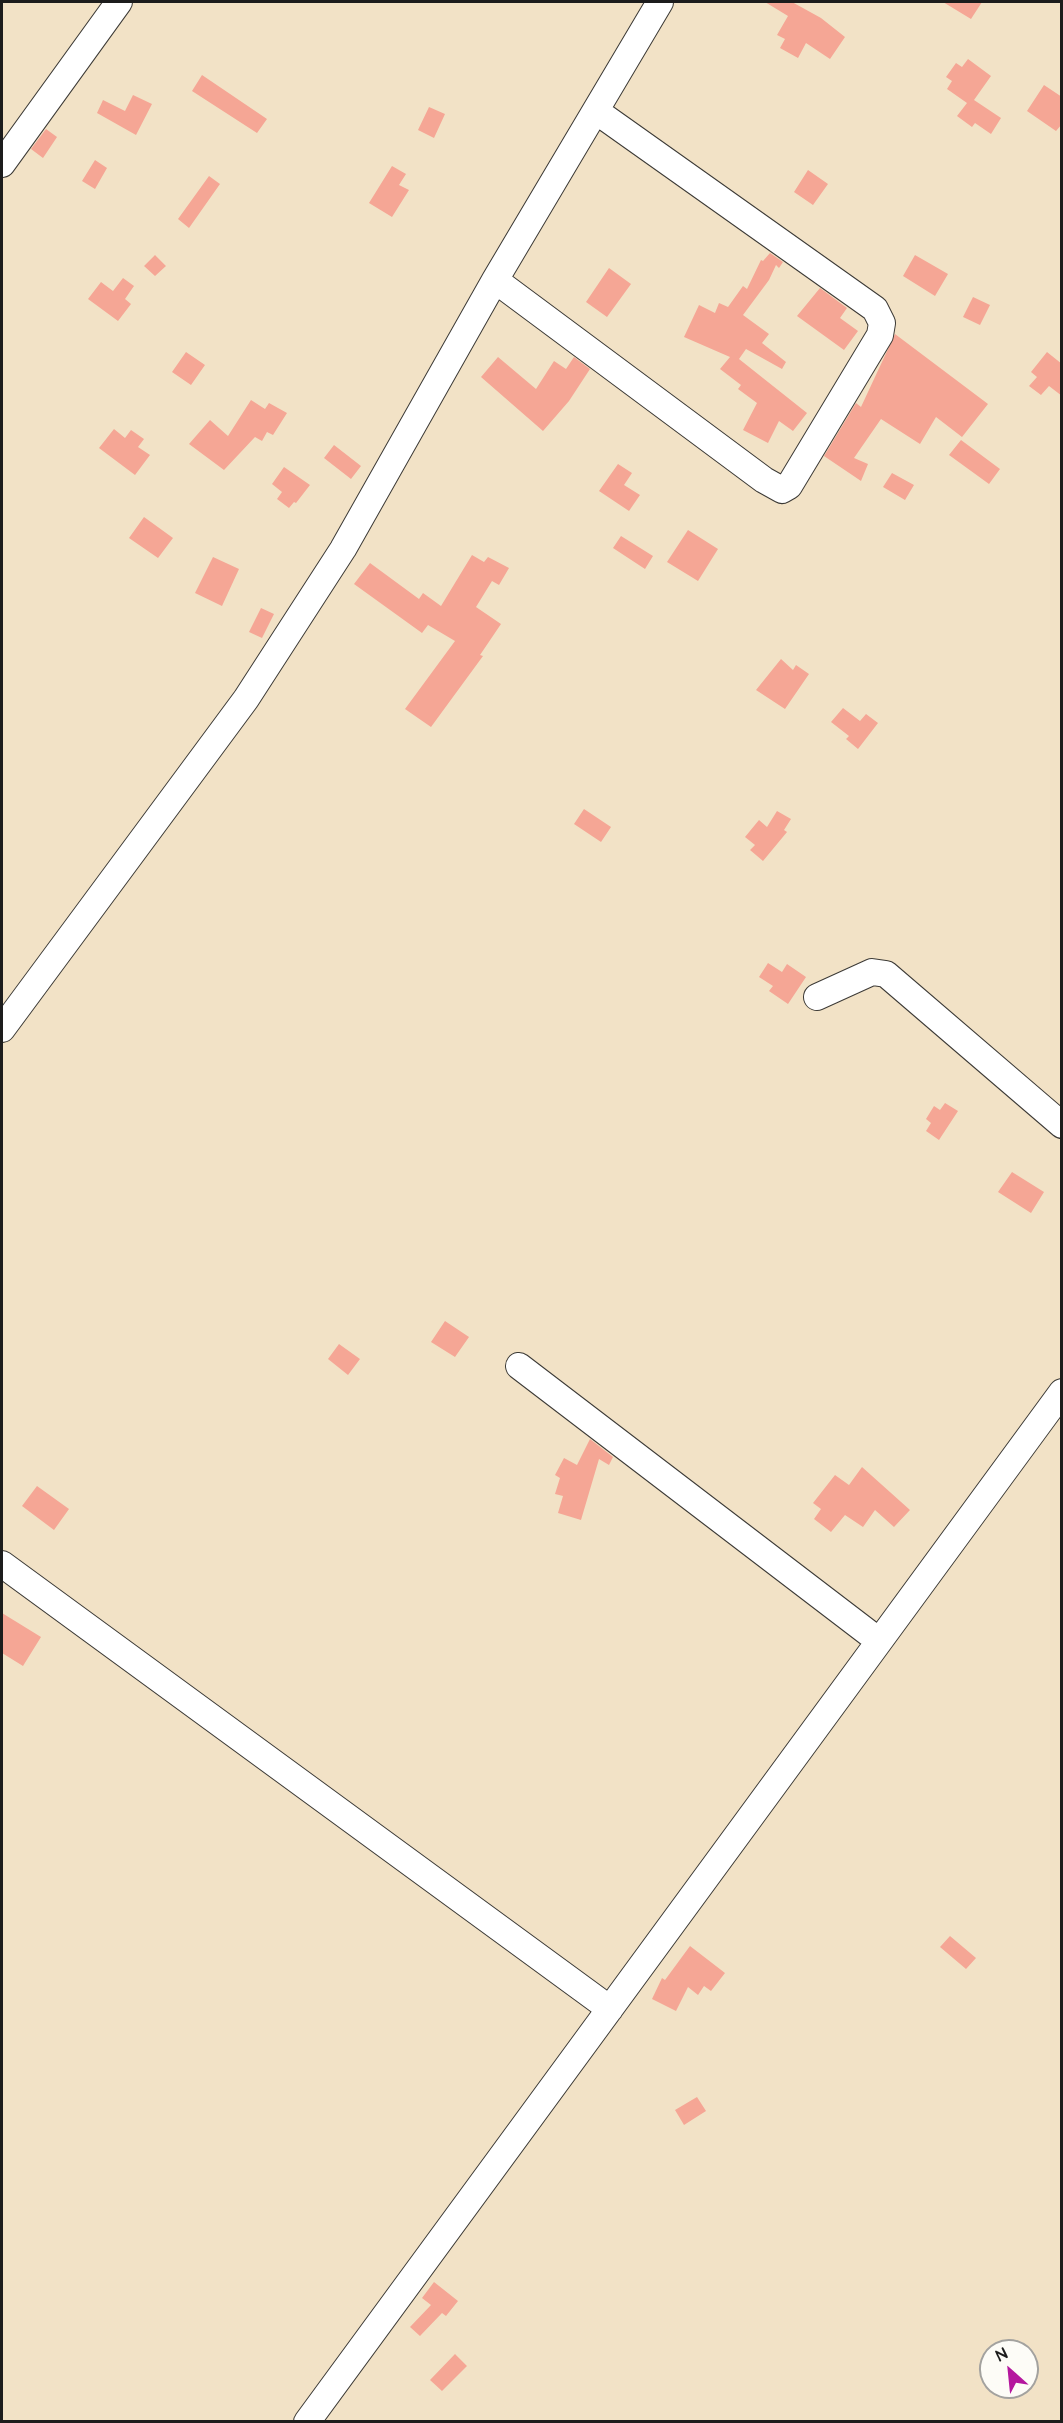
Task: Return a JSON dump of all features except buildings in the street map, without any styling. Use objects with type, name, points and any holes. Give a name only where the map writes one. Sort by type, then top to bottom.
[{"type":"street","points":[[2,164],[119,2]]},
{"type":"street","points":[[2,1029],[246,699],[343,549],[495,280],[660,2]]},
{"type":"street","points":[[495,280],[754,473],[782,490],[789,486],[880,335],[882,322],[875,309],[596,111]]},
{"type":"street","points":[[817,997],[872,972],[886,974],[1062,1125]]},
{"type":"street","points":[[519,1366],[879,1641]]},
{"type":"street","points":[[307,2421],[1062,1392]]},
{"type":"street","points":[[2,1564],[610,2009]]}]
